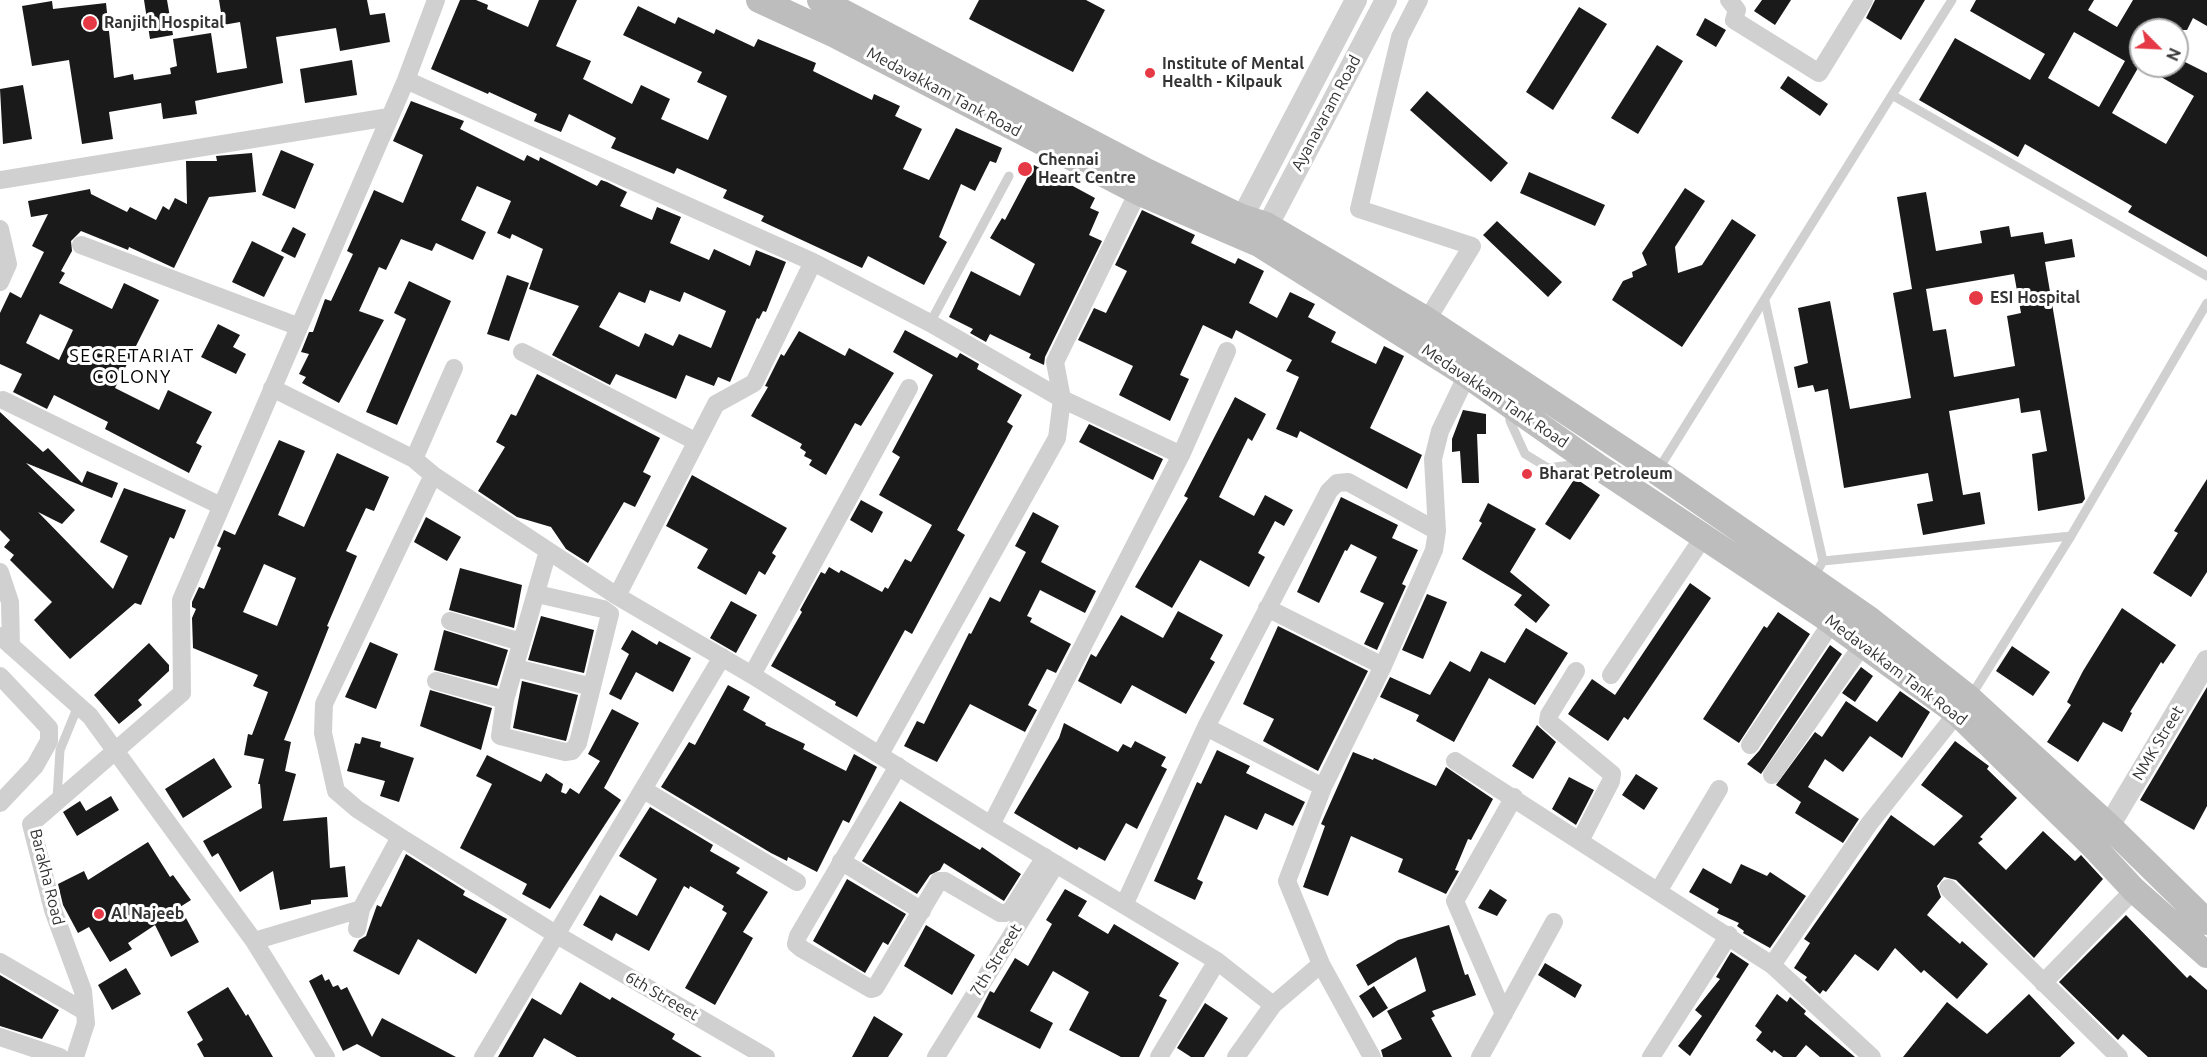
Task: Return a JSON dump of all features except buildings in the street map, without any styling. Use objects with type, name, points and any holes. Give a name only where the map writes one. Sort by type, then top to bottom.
[{"type":"main road","name":"Medavakkam Tank Road","points":[[759,0],[835,35],[1138,192],[1263,235],[1427,320],[1657,472],[1869,619],[1963,705],[2109,826],[2207,922]]},
{"type":"main road","name":"Medavakkam Tank Road","points":[[820,0],[1148,172],[1237,226]]},
{"type":"main road","name":"Medavakkam Tank Road","points":[[1263,235],[1583,456],[1704,536],[1811,580],[1832,622],[1863,644],[1963,705],[2134,890],[2207,955]]},
{"type":"street","points":[[57,801],[182,693],[181,600],[297,326],[406,80],[436,0]]},
{"type":"street","name":"Ayanavaram Road","points":[[1237,226],[1356,0]]},
{"type":"street","name":"Ayanavaram Road","points":[[1263,235],[1386,0]]},
{"type":"street","points":[[1419,0],[1400,37],[1359,209],[1472,246],[1427,320]]},
{"type":"street","points":[[1730,0],[1737,10],[1734,20],[1819,73],[1864,0]]},
{"type":"street","points":[[406,80],[813,262],[930,323],[1062,399],[1181,455]]},
{"type":"street","points":[[0,180],[389,117]]},
{"type":"street","points":[[880,754],[1057,438],[1062,399],[1055,362],[1138,192]]},
{"type":"street","points":[[0,229],[8,264],[0,282]]},
{"type":"street","points":[[81,245],[297,326]]},
{"type":"street","points":[[617,596],[716,404],[754,383],[813,262]]},
{"type":"street","points":[[522,351],[695,441]]},
{"type":"street","points":[[991,825],[1181,455],[1227,351]]},
{"type":"street","points":[[414,459],[454,368]]},
{"type":"street","points":[[1372,1057],[1321,964],[1287,881],[1323,787],[1383,666],[1434,550],[1437,531],[1433,459],[1440,431],[1467,375]]},
{"type":"street","points":[[272,388],[414,459],[433,475],[617,596],[752,675],[991,825],[1125,903],[1217,961],[1273,1005]]},
{"type":"street","points":[[752,675],[909,388]]},
{"type":"street","points":[[3,400],[221,506]]},
{"type":"street","name":"6th Streeet","points":[[433,475],[324,704],[322,719],[336,791],[400,837],[557,935],[766,1057]]},
{"type":"street","points":[[1125,903],[1206,727],[1329,491],[1337,483],[1348,482],[1437,531]]},
{"type":"street","points":[[1611,675],[1704,536]]},
{"type":"street","points":[[537,594],[603,609],[610,614],[578,743],[572,751],[565,752],[500,736],[505,700],[548,551]]},
{"type":"street","points":[[0,572],[10,602],[6,641],[90,716],[113,751],[254,941],[326,1057]]},
{"type":"street","points":[[1267,608],[1383,666]]},
{"type":"street","points":[[450,621],[521,642]]},
{"type":"street","points":[[1750,745],[1832,622]]},
{"type":"street","points":[[1772,775],[1863,644]]},
{"type":"street","points":[[483,1057],[722,657]]},
{"type":"street","name":"NMK Street","points":[[2109,826],[2207,661]]},
{"type":"street","points":[[0,803],[35,766],[49,741],[49,728],[3,685],[30,663]]},
{"type":"street","points":[[516,668],[592,687]]},
{"type":"street","points":[[1576,671],[1549,715],[1548,721],[1612,774],[1611,782],[1580,840]]},
{"type":"street","points":[[436,681],[505,700]]},
{"type":"street","points":[[1772,965],[1869,824],[1963,705]]},
{"type":"street","points":[[1206,727],[1323,787]]},
{"type":"street","points":[[1455,761],[1729,935],[1772,965],[1872,1057]]},
{"type":"street","points":[[898,766],[798,936],[796,944],[802,949],[871,989],[875,988],[939,881],[945,880],[1000,913],[1005,913],[1011,910],[1051,860]]},
{"type":"street","points":[[1659,890],[1719,789]]},
{"type":"street","points":[[644,790],[797,882]]},
{"type":"street","points":[[1504,1014],[1455,901],[1514,797]]},
{"type":"street","name":"Barakha Road","points":[[57,801],[31,824],[52,910],[83,991],[86,1023],[75,1057]]},
{"type":"street","points":[[357,929],[361,909],[400,837]]},
{"type":"street","name":"7th Streeet","points":[[936,1057],[1051,860]]},
{"type":"street","points":[[841,861],[922,911]]},
{"type":"street","points":[[1948,888],[2119,1057]]},
{"type":"street","points":[[2043,983],[2134,890]]},
{"type":"street","points":[[254,941],[361,909]]},
{"type":"street","points":[[1480,1057],[1554,922]]},
{"type":"street","points":[[1651,1057],[1729,935]]},
{"type":"street","points":[[1160,1057],[1217,961]]},
{"type":"street","points":[[0,962],[84,1011]]},
{"type":"street","points":[[1236,1057],[1273,1005],[1321,964]]},
{"type":"street","points":[[0,1037],[60,1057]]},
{"type":"lane","points":[[1657,472],[1952,0]]},
{"type":"lane","points":[[1892,95],[2207,276]]},
{"type":"lane","points":[[930,323],[1009,176]]},
{"type":"lane","points":[[1765,301],[1811,580],[2071,536]]},
{"type":"lane","points":[[1963,705],[2071,536],[2207,303]]},
{"type":"lane","points":[[57,801],[60,750],[78,706]]},
{"type":"place","name":"Ranjith Hospital","points":[[90,23]]},
{"type":"place","name":"Institute of Mental Health - Kilpauk","points":[[1150,73]]},
{"type":"place","name":"Chennai Heart Centre","points":[[1025,169]]},
{"type":"place","name":"ESI Hospital","points":[[1976,298]]},
{"type":"place","name":"Bharat Petroleum","points":[[1527,474]]},
{"type":"place","name":"Al Najeeb","points":[[99,914]]},
{"type":"district","name":"SECRETARIAT COLONY","points":[[132,366]]}]
